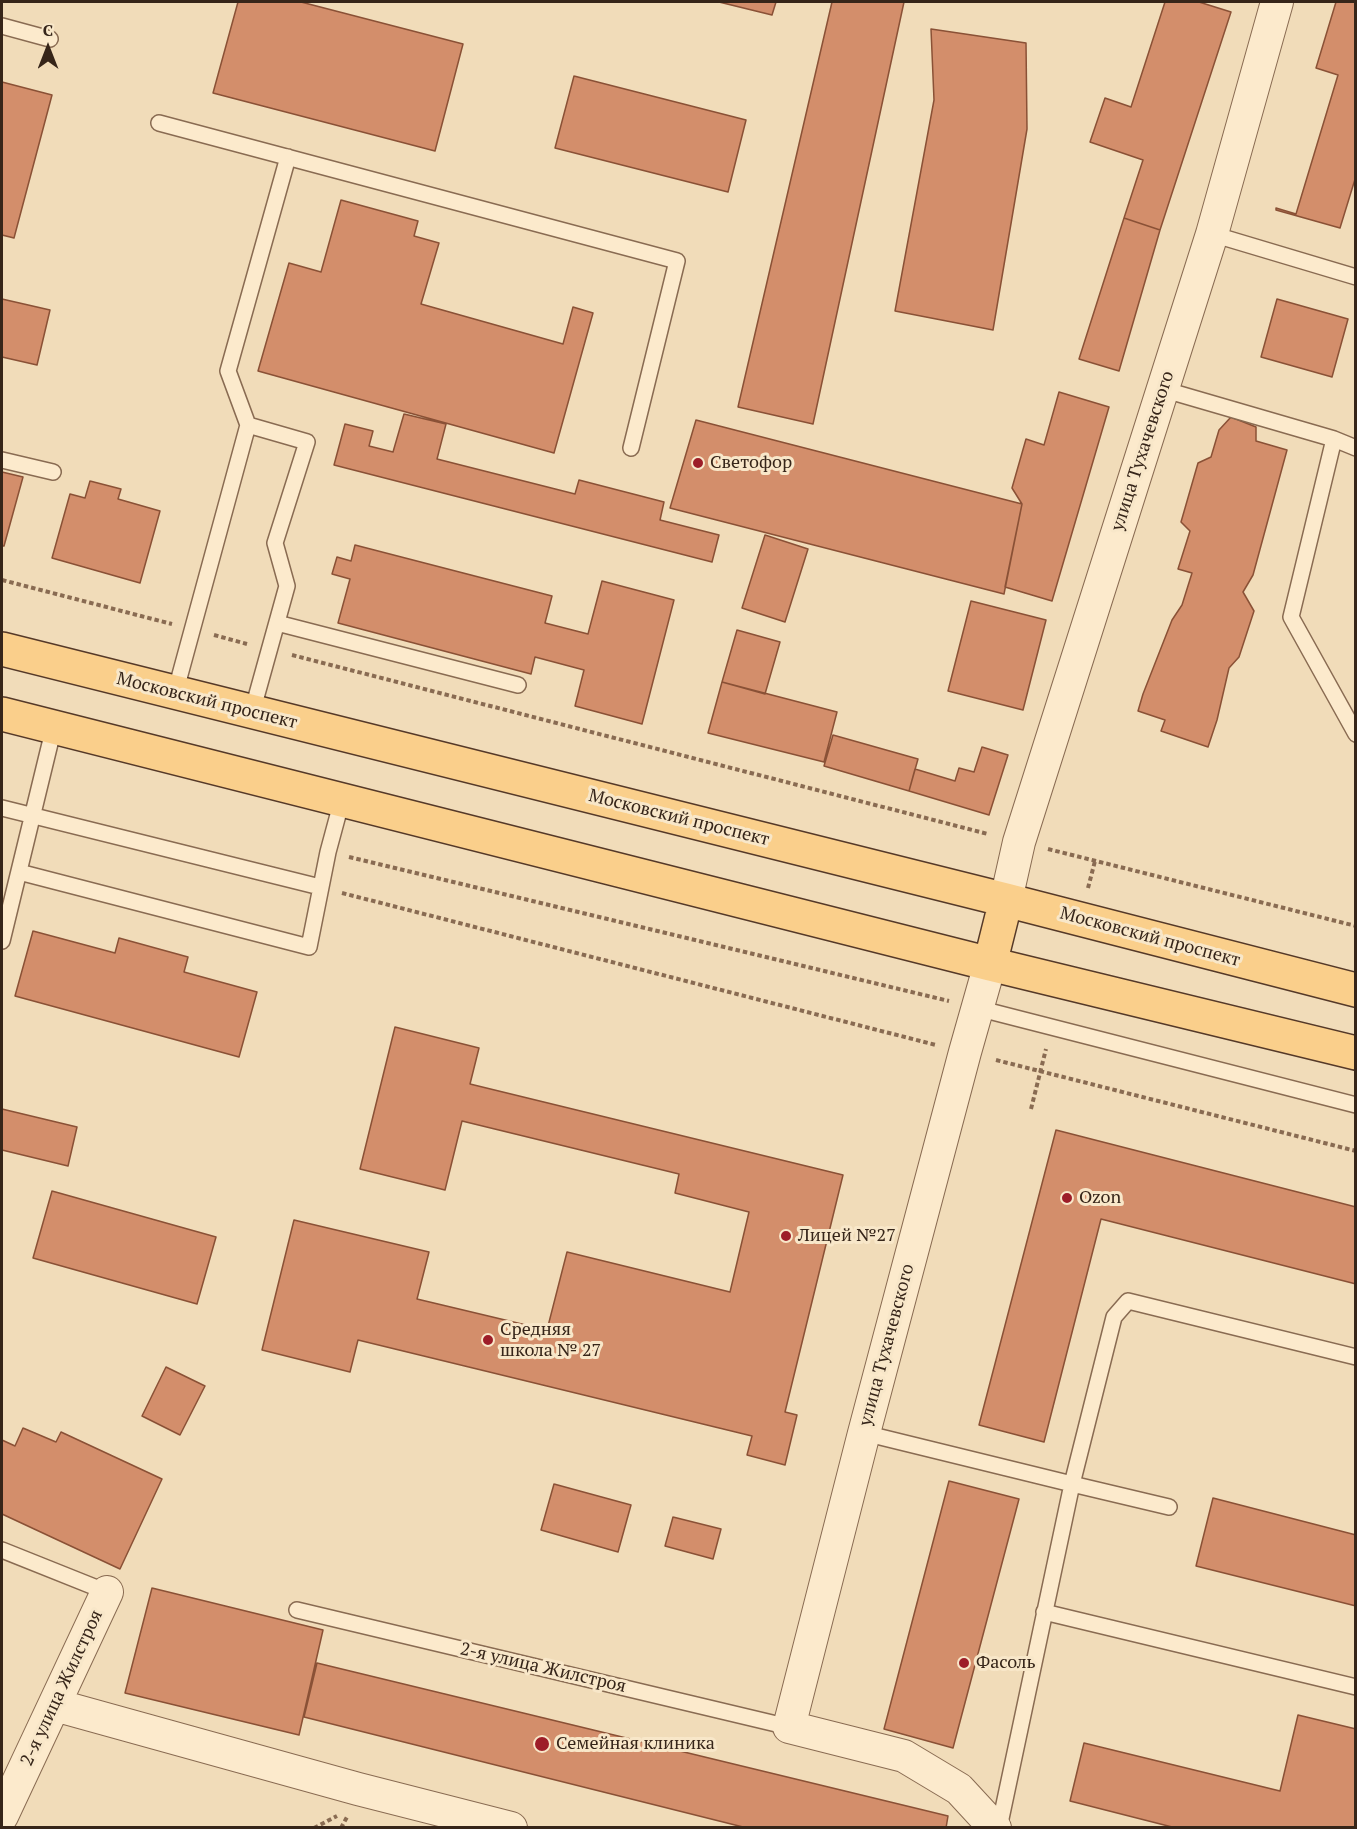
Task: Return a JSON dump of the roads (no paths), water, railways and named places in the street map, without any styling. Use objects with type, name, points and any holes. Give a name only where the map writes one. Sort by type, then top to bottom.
[{"type":"main road","name":"Московский проспект","points":[[2,649],[1356,990]]},
{"type":"main road","points":[[2,714],[990,964],[1356,1053]]},
{"type":"main road","points":[[990,964],[1006,900]]},
{"type":"street","name":"улица Тухачевского","points":[[1006,900],[1019,842],[1212,234],[1277,2]]},
{"type":"street","name":"улица Тухачевского","points":[[789,1726],[964,1052],[990,964]]},
{"type":"street","name":"2-я улица Жилстроя","points":[[2,1816],[107,1592]]},
{"type":"street","points":[[55,1706],[511,1827]]},
{"type":"street","points":[[789,1726],[904,1756],[959,1788],[997,1827]]},
{"type":"lane","points":[[2,26],[50,39]]},
{"type":"lane","points":[[159,123],[677,261],[631,448]]},
{"type":"lane","points":[[176,693],[248,425],[228,371],[288,157]]},
{"type":"lane","points":[[1212,234],[1356,277]]},
{"type":"lane","points":[[1162,389],[1335,439],[1356,448]]},
{"type":"lane","points":[[248,425],[307,442],[275,543],[287,586],[252,712]]},
{"type":"lane","points":[[1335,439],[1291,617],[1356,734]]},
{"type":"lane","points":[[2,460],[53,472]]},
{"type":"lane","points":[[277,623],[518,685]]},
{"type":"lane","points":[[2,940],[54,727]]},
{"type":"lane","points":[[19,872],[309,947],[320,887],[342,800]]},
{"type":"lane","points":[[2,808],[320,887]]},
{"type":"lane","points":[[977,1008],[1356,1105]]},
{"type":"lane","points":[[997,1827],[1072,1484],[1114,1317],[1128,1301],[1356,1357]]},
{"type":"lane","points":[[864,1433],[1169,1507]]},
{"type":"lane","points":[[2,1550],[107,1592]]},
{"type":"lane","name":"2-я улица Жилстроя","points":[[297,1610],[789,1726]]},
{"type":"lane","points":[[1044,1612],[1356,1687]]},
{"type":"lane","points":[[2,1823],[13,1827]]},
{"type":"place","name":"Светофор","points":[[698,463]]},
{"type":"place","name":"Ozon","points":[[1067,1198]]},
{"type":"place","name":"Лицей №27","points":[[786,1236]]},
{"type":"place","name":"Средняя школа № 27","points":[[488,1340]]},
{"type":"place","name":"Фасоль","points":[[964,1663]]},
{"type":"place","name":"Семейная клиника","points":[[542,1744]]}]
